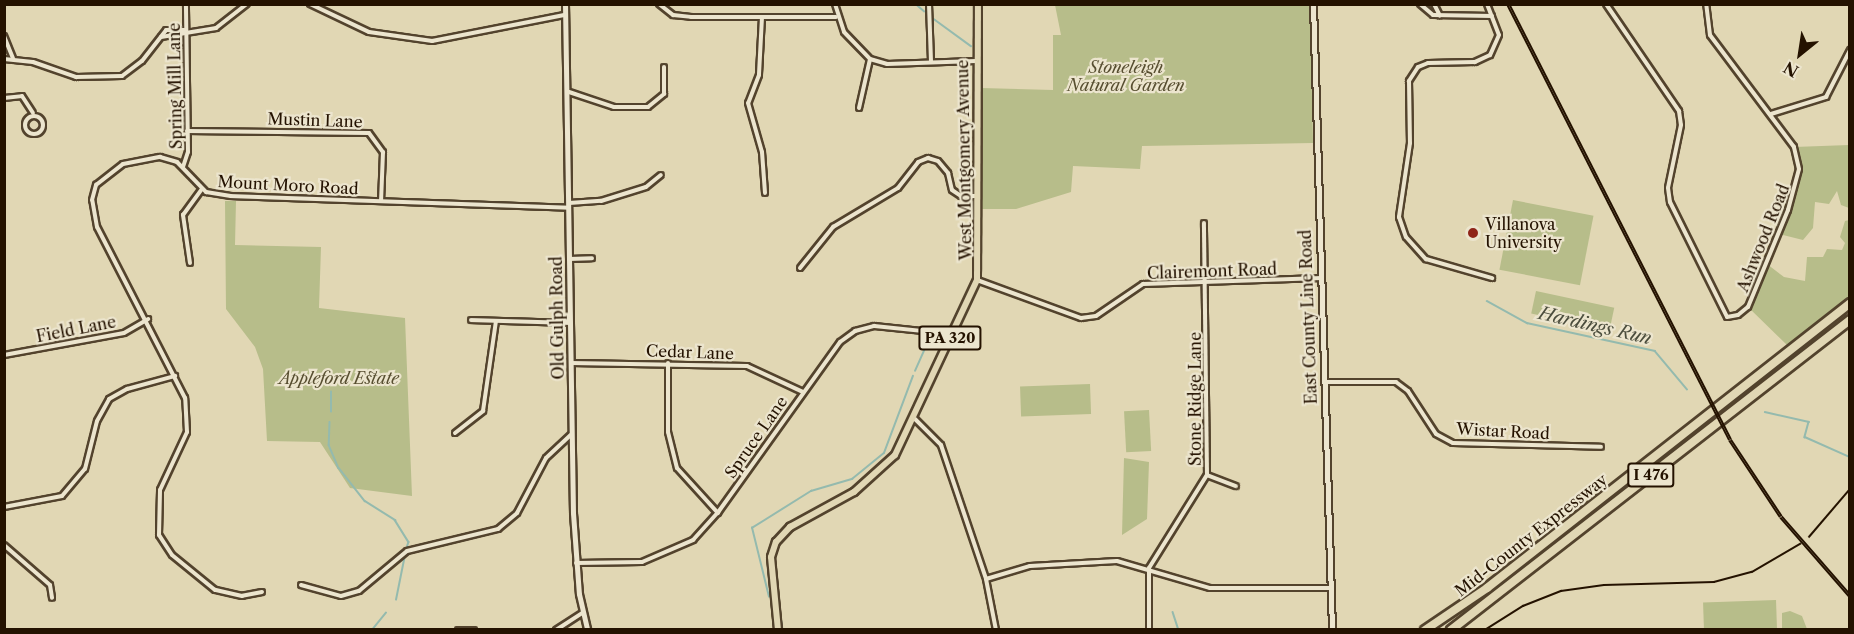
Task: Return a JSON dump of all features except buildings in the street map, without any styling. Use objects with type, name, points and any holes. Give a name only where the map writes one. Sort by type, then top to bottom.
[{"type":"highway","points":[[1822,324],[1850,298]]},
{"type":"highway","name":"Mid-County Expressway","points":[[1425,630],[1487,588],[1850,303]]},
{"type":"highway","name":"Mid-County Expressway","points":[[1451,630],[1850,320]]},
{"type":"main road","name":"West Montgomery Avenue","points":[[778,630],[771,557],[776,542],[790,527],[872,477],[895,455],[915,419],[976,280],[978,4]]},
{"type":"street","name":"Spring Mill Lane","points":[[183,167],[187,131],[186,4]]},
{"type":"street","points":[[4,59],[13,58],[76,77],[122,76],[161,37],[216,28],[247,4]]},
{"type":"street","points":[[310,4],[369,32],[432,41],[565,15]]},
{"type":"street","name":"Old Gulph Road","points":[[565,4],[569,92],[571,435],[576,563],[582,613],[587,630]]},
{"type":"street","points":[[659,4],[673,15],[691,17],[836,17]]},
{"type":"street","points":[[835,4],[836,17],[855,48],[870,60],[976,61]]},
{"type":"street","points":[[929,4],[932,62]]},
{"type":"street","name":"East County Line Road","points":[[1313,4],[1332,630]]},
{"type":"street","points":[[1420,4],[1440,16],[1492,16]]},
{"type":"street","points":[[1434,4],[1440,16]]},
{"type":"street","points":[[1487,4],[1498,43],[1484,60],[1428,63],[1418,67],[1409,81],[1410,143],[1399,217],[1406,237],[1426,259],[1492,278]]},
{"type":"street","name":"Ashwood Road","points":[[1606,4],[1679,111],[1681,125],[1668,189],[1670,202],[1727,317],[1748,307],[1798,183],[1794,147],[1710,35],[1706,4]]},
{"type":"street","points":[[762,17],[759,75],[748,103],[762,152],[765,192]]},
{"type":"street","points":[[4,36],[13,58]]},
{"type":"street","points":[[1771,114],[1826,97],[1850,50]]},
{"type":"street","points":[[859,108],[870,60]]},
{"type":"street","points":[[569,92],[614,107],[648,107],[666,88],[664,67]]},
{"type":"street","points":[[4,98],[22,96],[33,113],[40,117],[40,129],[34,136],[28,133],[27,119],[33,113]]},
{"type":"street","name":"Mustin Lane","points":[[187,131],[369,133],[383,152],[381,201]]},
{"type":"street","points":[[183,167],[160,157],[138,159],[104,178],[93,192],[94,220],[106,249],[148,319],[185,398],[188,432],[160,490],[159,535],[172,555],[215,590],[242,596],[262,592]]},
{"type":"street","points":[[800,268],[832,227],[898,188],[918,162],[928,158],[938,161],[948,173],[952,190],[961,196],[977,196]]},
{"type":"street","name":"Mount Moro Road","points":[[183,167],[202,189],[231,196],[569,205],[601,201],[646,187],[662,175]]},
{"type":"street","points":[[190,263],[183,215],[202,189]]},
{"type":"street","name":"Stone Ridge Lane","points":[[1149,568],[1207,475],[1204,223]]},
{"type":"street","points":[[569,258],[592,258]]},
{"type":"street","name":"Clairemont Road","points":[[976,280],[1081,318],[1096,316],[1143,284],[1322,278]]},
{"type":"street","name":"Field Lane","points":[[4,355],[124,333],[148,319]]},
{"type":"street","points":[[471,320],[570,323]]},
{"type":"street","points":[[455,433],[483,411],[496,321]]},
{"type":"street","name":"Spruce Lane","points":[[576,563],[642,562],[668,554],[693,540],[718,513],[840,342],[855,332],[874,326],[951,334]]},
{"type":"street","name":"Cedar Lane","points":[[571,363],[747,366],[803,392]]},
{"type":"street","points":[[668,363],[668,432],[677,468],[718,513]]},
{"type":"street","points":[[4,507],[62,496],[85,469],[97,421],[109,399],[127,389],[175,376]]},
{"type":"street","name":"Wistar Road","points":[[1324,382],[1396,382],[1408,391],[1436,434],[1454,442],[1601,447]]},
{"type":"street","points":[[915,419],[941,445],[986,579],[996,630]]},
{"type":"street","points":[[301,585],[341,596],[359,591],[406,551],[429,542],[487,534],[506,525],[543,463],[571,435]]},
{"type":"street","points":[[1207,475],[1236,486]]},
{"type":"street","points":[[4,545],[50,585],[52,598]]},
{"type":"street","points":[[986,579],[1030,566],[1117,561],[1149,568],[1210,588],[1331,588]]},
{"type":"street","points":[[1149,568],[1149,630]]},
{"type":"street","points":[[556,630],[582,613]]},
{"type":"street","points":[[458,630],[474,630]]},
{"type":"green space","name":"Stoneleigh Natural Garden","points":[[1055,5],[1310,5],[1313,143],[1142,146],[1140,169],[1073,166],[1071,192],[1016,209],[982,209],[981,88],[1053,90],[1053,35],[1061,35]]},
{"type":"green space","points":[[1849,145],[1849,208],[1841,205],[1837,191],[1829,204],[1815,202],[1813,228],[1803,240],[1779,234],[1798,183],[1794,147]]},
{"type":"green space","points":[[1513,200],[1593,216],[1580,285],[1499,270]]},
{"type":"green space","name":"Appleford Estate","points":[[225,201],[236,201],[235,245],[321,247],[319,308],[405,318],[412,496],[350,488],[320,442],[267,441],[263,369],[255,347],[226,309]]},
{"type":"green space","points":[[1849,220],[1849,297],[1787,345],[1748,307],[1767,264],[1784,277],[1805,281],[1807,257],[1823,257],[1827,249],[1842,250],[1845,243],[1840,237],[1845,221]]},
{"type":"green space","points":[[1536,291],[1614,308],[1609,330],[1531,313]]},
{"type":"green space","points":[[1090,384],[1091,414],[1021,416],[1020,386]]},
{"type":"green space","points":[[1149,410],[1151,451],[1126,452],[1124,411]]},
{"type":"green space","points":[[1124,458],[1149,462],[1147,519],[1122,535]]},
{"type":"green space","points":[[1776,600],[1777,629],[1704,630],[1703,603]]},
{"type":"green space","points":[[1790,611],[1802,616],[1807,629],[1782,629],[1782,613]]},
{"type":"waterway","points":[[916,4],[924,11]]},
{"type":"waterway","points":[[934,19],[971,46]]},
{"type":"waterway","name":"Hardings Run","points":[[1487,301],[1527,323],[1655,351],[1687,389]]},
{"type":"waterway","points":[[915,371],[929,340]]},
{"type":"waterway","points":[[769,597],[752,528],[811,491],[852,479],[884,453],[913,376]]},
{"type":"waterway","points":[[331,392],[331,412]]},
{"type":"waterway","name":"Hardings Run","points":[[1765,412],[1809,422],[1805,437],[1850,457]]},
{"type":"waterway","points":[[330,422],[329,445],[339,468],[365,501],[395,520],[409,542],[406,551]]},
{"type":"waterway","points":[[396,600],[405,555]]},
{"type":"waterway","points":[[1173,612],[1179,630]]},
{"type":"waterway","points":[[372,630],[386,613]]},
{"type":"waterway","points":[[781,617],[783,630]]},
{"type":"tram line","points":[[1809,537],[1850,489]]},
{"type":"tram line","points":[[1485,630],[1523,606],[1561,591],[1604,585],[1714,582],[1752,572],[1800,544]]},
{"type":"railway","points":[[1508,4],[1730,440],[1781,517],[1850,596]]},
{"type":"place","name":"Villanova University","points":[[1473,233]]}]
